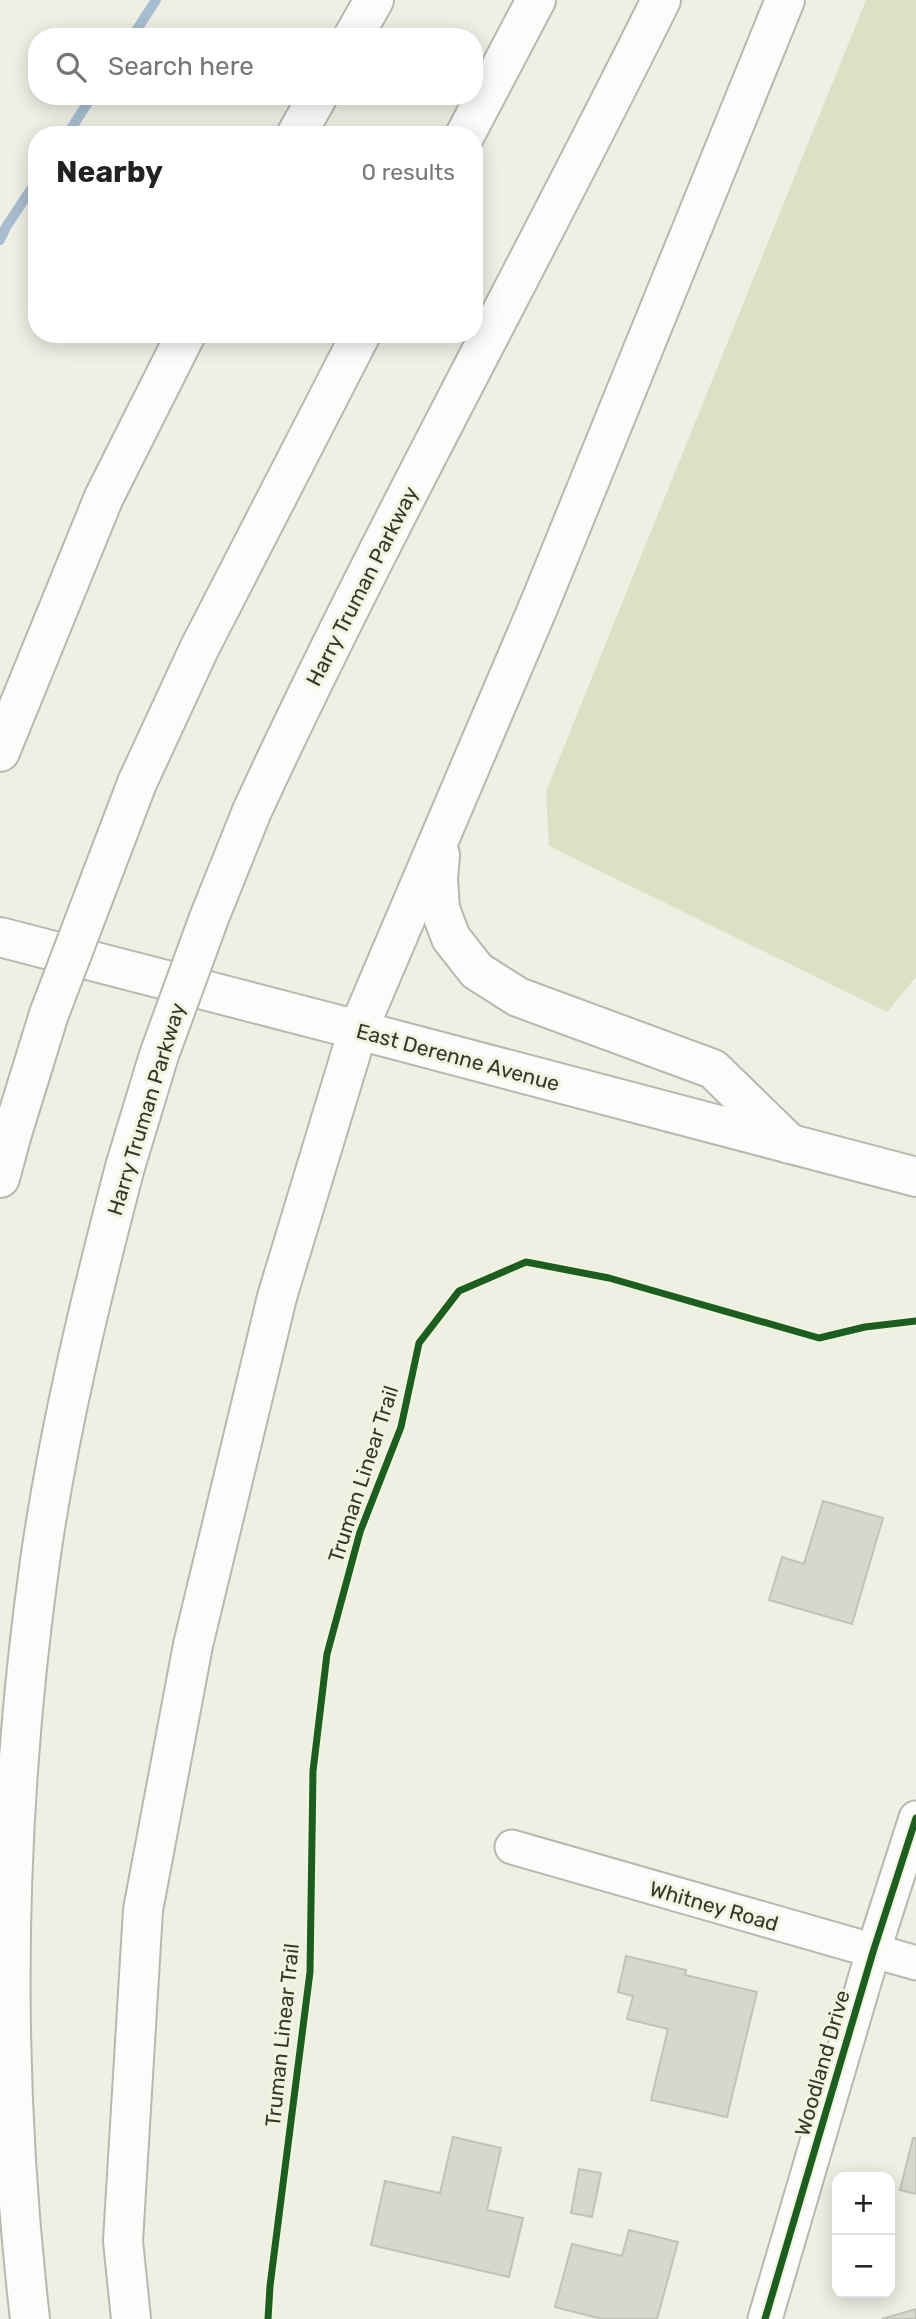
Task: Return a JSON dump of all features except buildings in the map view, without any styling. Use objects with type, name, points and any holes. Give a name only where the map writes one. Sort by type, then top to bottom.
[{"type":"main road","points":[[358,28],[374,0]]},
{"type":"main road","points":[[483,101],[536,0]]},
{"type":"main road","name":"Harry Truman Parkway","points":[[30,2319],[22,2255],[13,2114],[11,1974],[14,1839],[23,1700],[40,1560],[64,1420],[91,1297],[125,1167],[159,1055],[252,811],[352,603],[661,0]]},
{"type":"main road","points":[[131,2319],[123,2241],[143,1910],[193,1645],[274,1310],[358,1030],[540,603],[785,0]]},
{"type":"main road","points":[[301,126],[313,105]]},
{"type":"main road","points":[[470,126],[481,105]]},
{"type":"main road","points":[[0,752],[104,497],[181,343]]},
{"type":"main road","points":[[0,1178],[49,1014],[138,783],[199,649],[356,343]]},
{"type":"main road","points":[[442,833],[438,879],[440,909],[451,938],[477,971],[518,997],[713,1069],[790,1144]]},
{"type":"main road","name":"East Derenne Avenue","points":[[0,937],[916,1177]]},
{"type":"street","name":"Woodland Drive","points":[[765,2319],[873,1952],[916,1818]]},
{"type":"street","name":"Whitney Road","points":[[512,1847],[916,1963]]},
{"type":"green space","points":[[866,0],[916,0],[916,977],[887,1012],[549,846],[546,791]]},
{"type":"waterway","points":[[138,28],[156,0]]},
{"type":"waterway","points":[[73,126],[86,105]]},
{"type":"waterway","points":[[0,240],[28,194]]},
{"type":"cycle path","name":"Truman Linear Trail","points":[[268,2319],[310,1972],[313,1771],[327,1654],[360,1532],[401,1427],[419,1343],[459,1291],[526,1262],[609,1278],[819,1338],[865,1327],[916,1321]]},
{"type":"cycle path","points":[[765,2319],[873,1952],[916,1818]]}]
